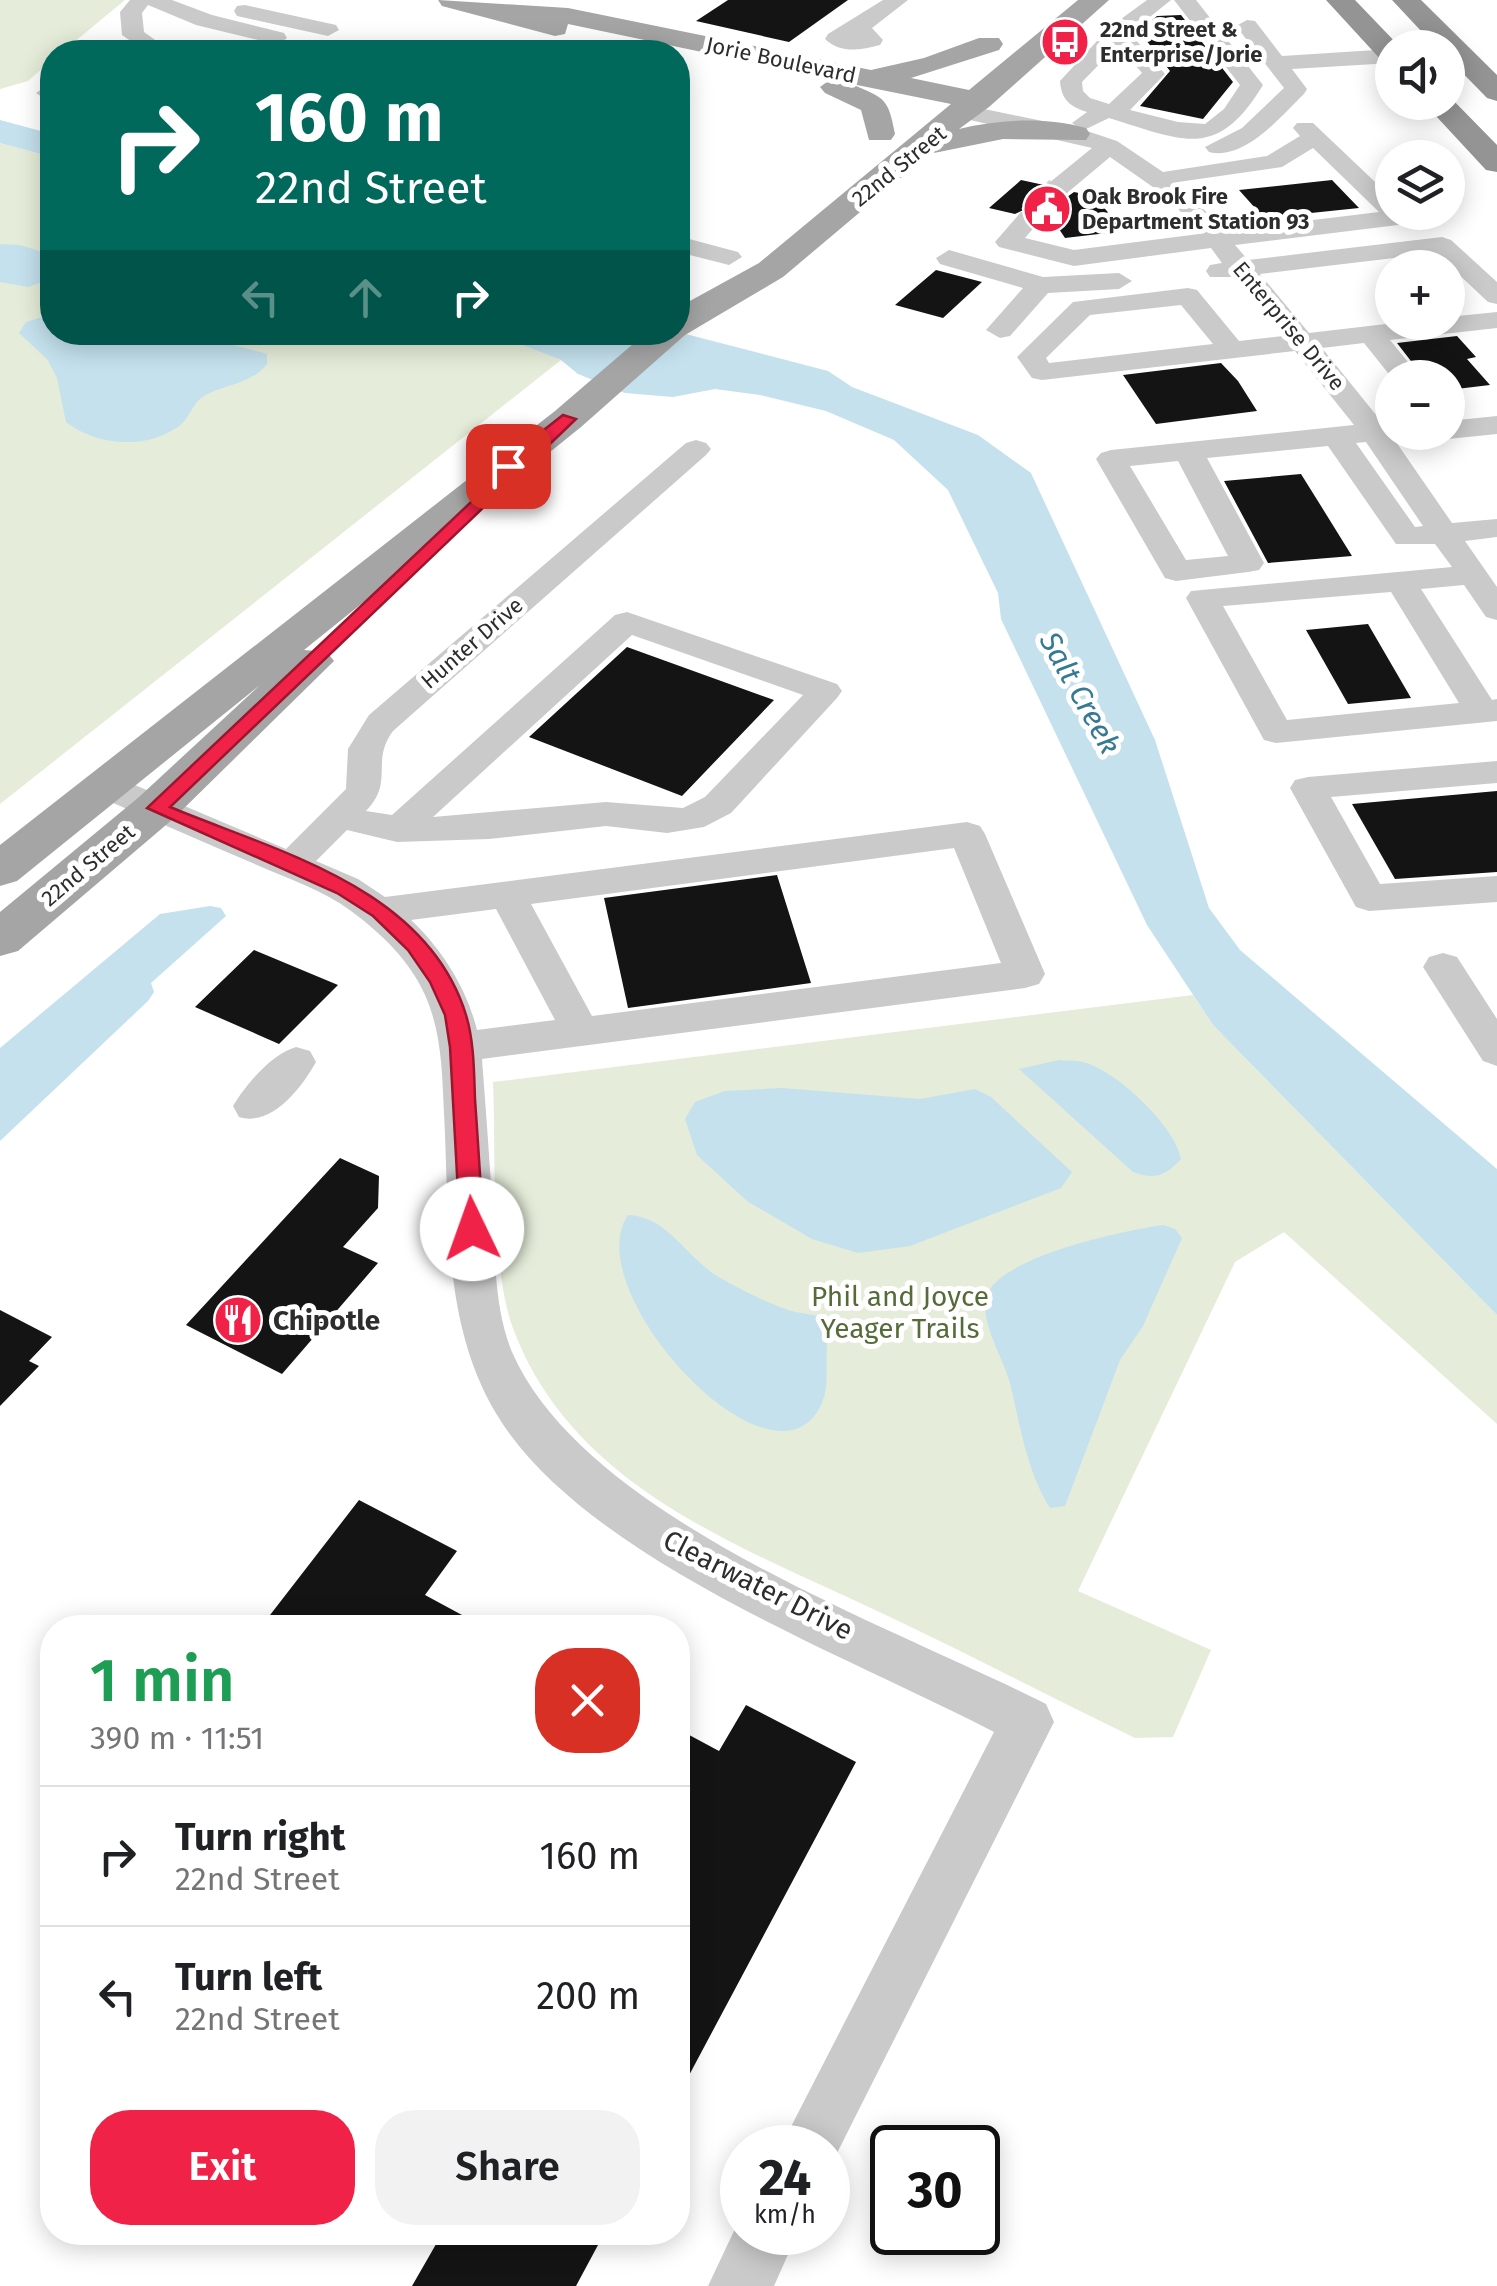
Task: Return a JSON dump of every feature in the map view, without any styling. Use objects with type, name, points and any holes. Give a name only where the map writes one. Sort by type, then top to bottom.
[{"type":"highway","points":[[1340,0],[1375,37]]},
{"type":"highway","points":[[1406,0],[1497,92]]},
{"type":"highway","points":[[1455,120],[1497,163]]},
{"type":"main road","name":"Jorie Boulevard","points":[[452,0],[610,40]]},
{"type":"main road","name":"22nd Street","points":[[690,318],[772,270],[1095,0]]},
{"type":"main road","name":"Jorie Boulevard","points":[[523,16],[568,16],[671,40]]},
{"type":"main road","name":"22nd Street","points":[[850,158],[1015,23]]},
{"type":"main road","name":"Jorie Boulevard","points":[[690,44],[842,80]]},
{"type":"main road","points":[[842,80],[932,65],[989,44]]},
{"type":"main road","name":"Jorie Boulevard","points":[[690,56],[971,106]]},
{"type":"main road","points":[[1015,68],[1010,90],[1030,103],[1095,120]]},
{"type":"main road","points":[[842,80],[875,106],[880,134]]},
{"type":"main road","points":[[916,152],[978,130],[1095,120]]},
{"type":"main road","name":"22nd Street","points":[[690,309],[729,257],[759,232]]},
{"type":"main road","name":"22nd Street","points":[[0,870],[568,419],[654,345]]},
{"type":"main road","name":"22nd Street","points":[[0,940],[156,808],[568,419]]},
{"type":"street","points":[[133,35],[131,12],[142,0]]},
{"type":"street","points":[[153,0],[204,20],[276,38],[273,40]]},
{"type":"street","points":[[214,0],[328,30]]},
{"type":"street","points":[[854,32],[897,0]]},
{"type":"street","points":[[1160,0],[1118,32],[1071,81],[1072,93],[1095,120],[1212,130],[1233,114],[1252,85],[1185,0]]},
{"type":"street","points":[[1132,148],[1220,146],[1250,133],[1296,89],[1247,26]]},
{"type":"street","points":[[1095,120],[1154,74],[1118,32]]},
{"type":"street","points":[[121,40],[133,35]]},
{"type":"street","points":[[133,35],[141,40]]},
{"type":"street","points":[[1278,64],[1375,56]]},
{"type":"street","name":"Enterprise Drive","points":[[971,106],[1095,120],[1175,185],[1370,426],[1497,610]]},
{"type":"street","points":[[1058,188],[1168,126]]},
{"type":"street","points":[[1175,185],[1273,162],[1310,132],[1375,195]]},
{"type":"street","name":"Enterprise Drive","points":[[1132,148],[1175,185]]},
{"type":"street","points":[[1030,217],[1008,242],[1074,258],[1375,220]]},
{"type":"street","points":[[949,258],[1016,274],[1040,285],[1242,268],[1442,244],[1497,296]]},
{"type":"street","points":[[690,247],[729,257]]},
{"type":"street","points":[[1000,330],[1040,285]]},
{"type":"street","points":[[1233,351],[1188,296],[1082,308],[1030,357],[1042,372],[1233,351],[1375,314]]},
{"type":"street","points":[[1465,301],[1497,296]]},
{"type":"street","points":[[1296,334],[1371,335],[1497,320]]},
{"type":"street","points":[[1371,335],[1392,360]]},
{"type":"street","points":[[1370,426],[1375,421]]},
{"type":"street","points":[[1465,428],[1497,425]]},
{"type":"street","points":[[1188,451],[1248,563],[1176,571],[1111,459],[1188,451],[1336,436],[1375,427]]},
{"type":"street","points":[[1336,436],[1406,537],[1457,552],[1497,545]]},
{"type":"street","name":"Hunter Drive","points":[[293,863],[364,792],[361,759],[365,742],[381,723],[696,449]]},
{"type":"street","points":[[1400,581],[1489,711],[1276,732],[1202,598],[1400,581],[1497,528]]},
{"type":"street","points":[[342,817],[397,830],[498,827],[615,814],[656,823],[702,815],[718,805],[824,691],[627,622],[397,830]]},
{"type":"street","points":[[1497,772],[1308,788],[1370,898],[1497,889]]},
{"type":"street","name":"Clearwater Drive","points":[[103,785],[344,888],[380,911],[415,944],[440,980],[456,1015],[461,1047],[477,1310],[506,1391],[548,1442],[602,1492],[662,1537],[732,1576],[1027,1722],[822,2125]]},
{"type":"street","points":[[380,911],[967,834],[1025,974],[461,1047]]},
{"type":"street","points":[[506,894],[581,1032]]},
{"type":"street","points":[[1443,968],[1497,1050]]},
{"type":"street","points":[[254,1106],[296,1062]]},
{"type":"street","points":[[740,2286],[756,2255]]},
{"type":"green space","points":[[0,0],[125,0],[77,40],[40,40],[40,70],[28,81],[0,89]]},
{"type":"green space","points":[[0,143],[40,154],[40,345],[522,345],[561,360],[0,804]]},
{"type":"green space","name":"Phil and Joyce Yeager Trails","points":[[1193,995],[1213,1025],[1497,1315],[1497,1424],[1284,1232],[1235,1262],[1078,1591],[1211,1650],[1173,1737],[1135,1738],[725,1539],[623,1474],[579,1434],[542,1387],[514,1331],[501,1276],[493,1082]]},
{"type":"water","points":[[0,120],[40,131],[40,154],[0,143]]},
{"type":"water","points":[[0,244],[40,251],[40,283],[28,287],[0,282]]},
{"type":"water","points":[[40,318],[40,345],[234,345],[267,354],[267,364],[254,376],[204,396],[183,423],[166,434],[137,442],[107,440],[66,422],[57,378],[47,359],[19,333],[26,322]]},
{"type":"water","name":"Salt Creek","points":[[690,335],[828,371],[852,387],[978,435],[1031,473],[1155,740],[1209,908],[1240,950],[1497,1169],[1497,1315],[1213,1025],[1147,925],[1001,619],[998,593],[948,490],[894,440],[826,411],[715,389],[673,397],[625,393],[578,374],[561,360],[522,345],[690,345]]},
{"type":"water","points":[[210,906],[221,908],[226,916],[151,983],[154,992],[148,1001],[0,1141],[0,1048],[160,914]]},
{"type":"water","points":[[1059,1060],[1096,1067],[1127,1088],[1168,1131],[1181,1159],[1159,1175],[1133,1172],[1019,1069]]},
{"type":"water","points":[[782,1088],[920,1099],[975,1089],[991,1097],[1072,1172],[1061,1188],[910,1246],[858,1253],[812,1239],[747,1201],[697,1155],[685,1119],[695,1102],[725,1091]]},
{"type":"water","points":[[628,1215],[654,1222],[706,1268],[734,1286],[794,1312],[823,1317],[833,1323],[827,1342],[826,1388],[817,1412],[792,1430],[758,1426],[720,1405],[684,1372],[651,1331],[629,1289],[619,1248]]},
{"type":"water","points":[[1163,1225],[1175,1229],[1182,1238],[1143,1326],[1120,1360],[1065,1506],[1050,1508],[1030,1464],[985,1302],[992,1286],[1033,1260],[1092,1240]]},
{"type":"building","points":[[728,0],[848,0],[789,42],[696,21]]},
{"type":"building","points":[[1181,15],[1233,82],[1203,119],[1140,106],[1170,71],[1139,31],[1157,16]]},
{"type":"building","name":"Oak Brook Fire Department Station 93","points":[[1021,180],[1044,185],[1049,197],[1067,197],[1074,192],[1094,196],[1124,231],[1065,238],[1055,223],[1045,221],[1045,214],[1032,206],[1015,214],[989,208]]},
{"type":"building","points":[[1332,180],[1359,208],[1264,218],[1239,190]]},
{"type":"building","points":[[936,270],[982,282],[943,318],[895,305]]},
{"type":"building","points":[[1461,340],[1476,357],[1467,359],[1490,385],[1465,388],[1465,360],[1410,360],[1397,343]]},
{"type":"building","points":[[1221,363],[1257,411],[1156,424],[1123,375]]},
{"type":"building","points":[[1301,474],[1352,556],[1268,563],[1224,481]]},
{"type":"building","points":[[1368,624],[1411,698],[1348,704],[1306,630]]},
{"type":"building","points":[[627,647],[774,700],[682,796],[529,737]]},
{"type":"building","points":[[1497,791],[1497,872],[1395,879],[1352,804]]},
{"type":"building","points":[[777,875],[811,983],[628,1008],[604,898]]},
{"type":"building","points":[[254,950],[338,985],[279,1044],[195,1007]]},
{"type":"building","points":[[340,1158],[379,1176],[378,1208],[343,1247],[378,1263],[282,1374],[186,1325]]},
{"type":"building","points":[[0,1310],[52,1337],[29,1361],[39,1366],[0,1406]]},
{"type":"building","points":[[359,1500],[457,1551],[425,1595],[462,1615],[270,1615]]},
{"type":"building","points":[[746,1705],[856,1762],[690,2073],[690,1735],[719,1751]]},
{"type":"building","points":[[436,2245],[598,2245],[576,2286],[412,2286]]},
{"type":"tunnel","points":[[1030,217],[1058,188]]},
{"type":"place","name":"22nd Street & Enterprise/Jorie","points":[[1065,42]]},
{"type":"place","name":"Oak Brook Fire Department Station 93","points":[[1047,209]]},
{"type":"place","name":"Chipotle","points":[[238,1320]]},
{"type":"route","points":[[472,1229],[456,1015],[440,980],[415,944],[380,911],[344,888],[293,863],[156,808],[568,419],[508,466]]}]
